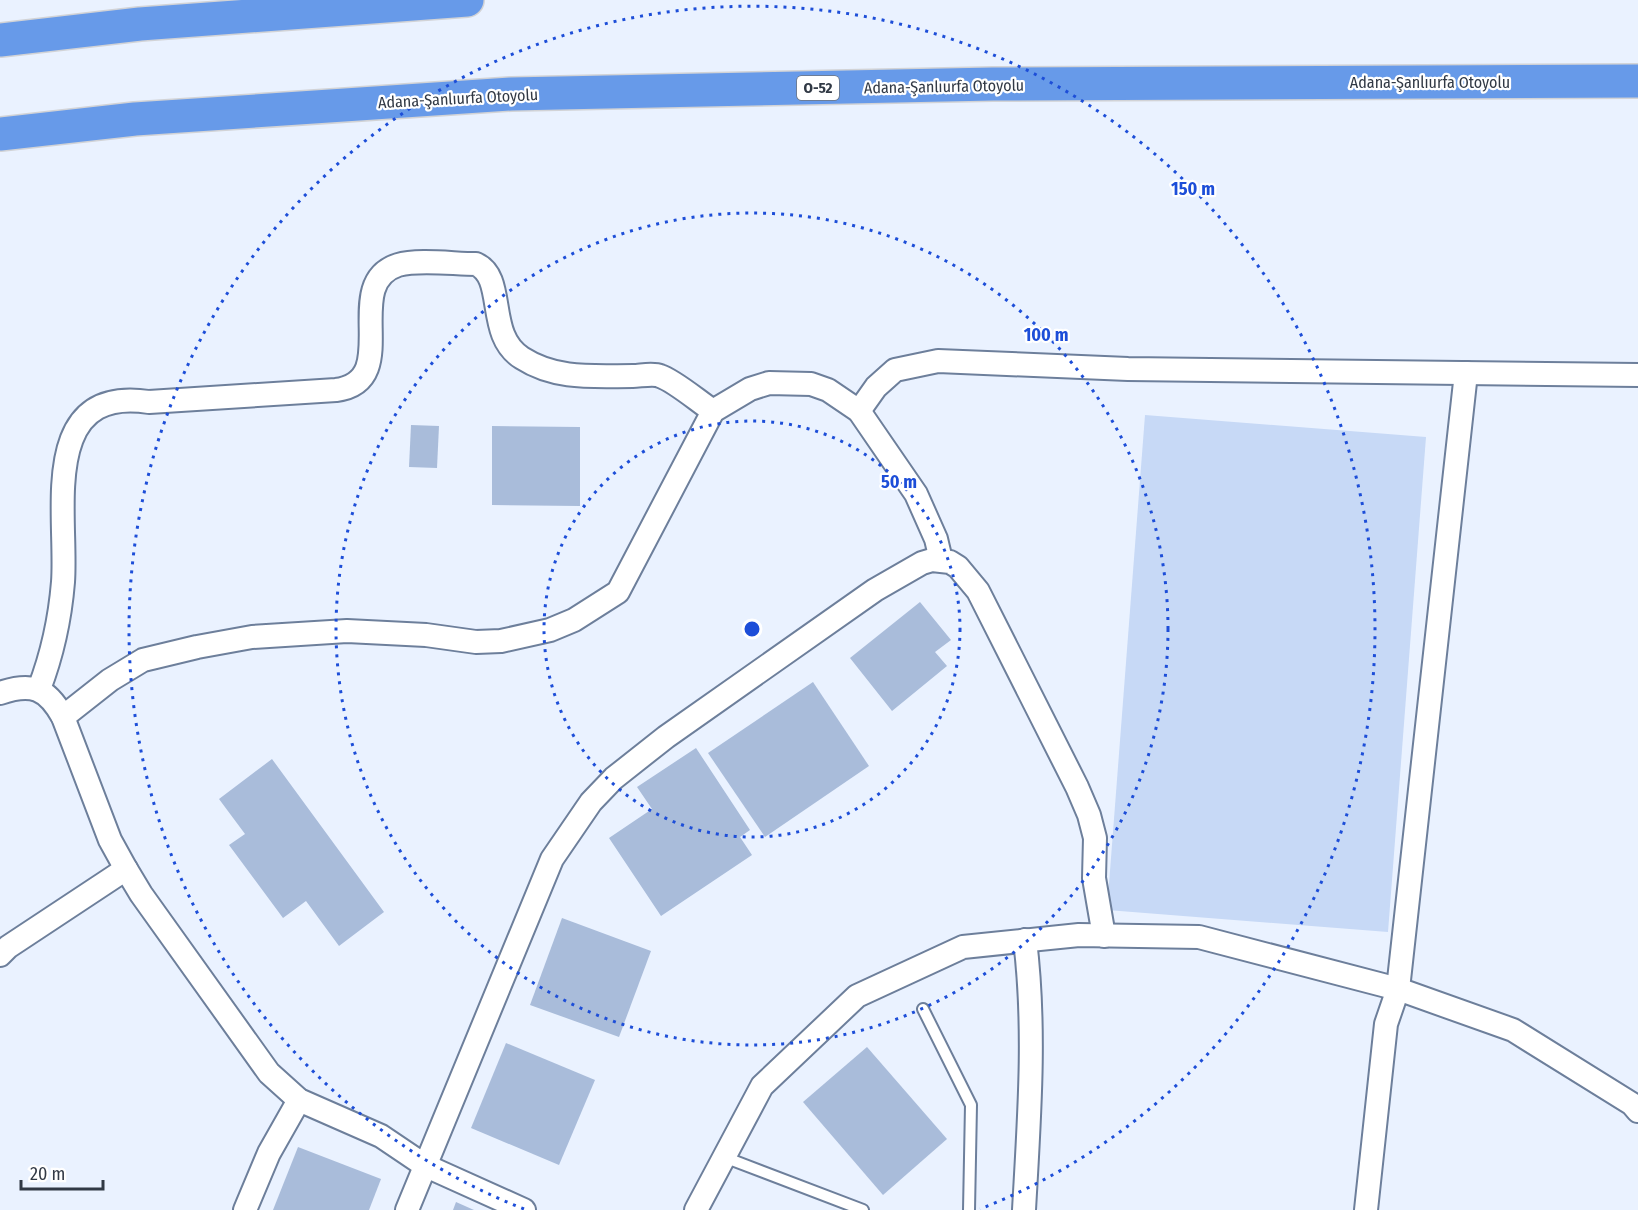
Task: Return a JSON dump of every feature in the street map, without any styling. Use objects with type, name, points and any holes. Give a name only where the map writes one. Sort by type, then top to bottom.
[{"type":"highway","points":[[0,40],[140,24],[467,0]]},
{"type":"highway","name":"Adana-Şanlıurfa Otoyolu","points":[[0,134],[135,119],[511,94],[1005,84],[1638,81]]},
{"type":"street","points":[[39,689],[50,660],[62,591],[63,473],[68,445],[83,421],[100,408],[121,401],[149,402],[336,390],[351,386],[360,380],[370,362],[372,290],[381,276],[399,265],[476,264],[485,268],[491,279],[499,326],[507,344],[520,358],[542,368],[572,376],[660,375],[713,411]]},
{"type":"street","points":[[859,411],[876,387],[895,370],[938,361],[1128,369],[1638,375]]},
{"type":"street","points":[[1366,1210],[1386,1024],[1398,989],[1466,373]]},
{"type":"street","points":[[63,717],[110,680],[143,660],[197,647],[252,638],[347,631],[426,635],[476,642],[501,641],[550,630],[574,620],[618,592],[713,411],[750,389],[769,383],[790,381],[828,390],[859,411],[916,494],[936,539],[941,560]]},
{"type":"street","points":[[406,1210],[552,859],[591,802],[614,778],[666,737],[875,590],[922,562],[941,560],[958,567],[978,591],[1089,815],[1095,838],[1094,878],[1104,936]]},
{"type":"street","points":[[0,693],[21,687],[39,689],[53,699],[63,717],[110,840],[126,869],[141,894],[269,1073],[299,1100],[381,1136],[424,1165],[524,1210]]},
{"type":"street","points":[[0,955],[8,947],[126,869]]},
{"type":"street","points":[[696,1210],[762,1086],[857,996],[963,947],[1025,940],[1104,936],[1199,937],[1398,989],[1513,1030],[1632,1104],[1638,1111]]},
{"type":"street","points":[[1024,1210],[1030,1112],[1031,998],[1025,940]]},
{"type":"street","points":[[245,1210],[269,1153],[299,1100]]},
{"type":"lane","points":[[923,1009],[971,1105],[969,1210]]},
{"type":"lane","points":[[724,1157],[862,1210]]},
{"type":"shaded area","points":[[1145,415],[1426,437],[1388,932],[1107,910]]},
{"type":"building","points":[[411,425],[439,426],[437,468],[409,467]]},
{"type":"building","points":[[492,426],[580,427],[580,506],[492,505]]},
{"type":"building","points":[[920,602],[951,640],[935,652],[947,666],[892,711],[850,658]]},
{"type":"building","points":[[813,682],[869,766],[765,837],[708,753]]},
{"type":"building","points":[[696,748],[750,830],[740,837],[752,855],[661,916],[609,838],[652,809],[637,787]]},
{"type":"building","points":[[272,759],[384,912],[339,946],[306,901],[283,918],[229,845],[245,834],[219,799]]},
{"type":"building","points":[[562,918],[651,951],[619,1037],[530,1005]]},
{"type":"building","points":[[506,1043],[595,1080],[559,1165],[471,1128]]},
{"type":"building","points":[[867,1047],[947,1139],[883,1195],[803,1102]]},
{"type":"building","points":[[298,1147],[381,1179],[369,1210],[273,1210]]},
{"type":"building","points":[[456,1202],[474,1210],[453,1210]]}]
